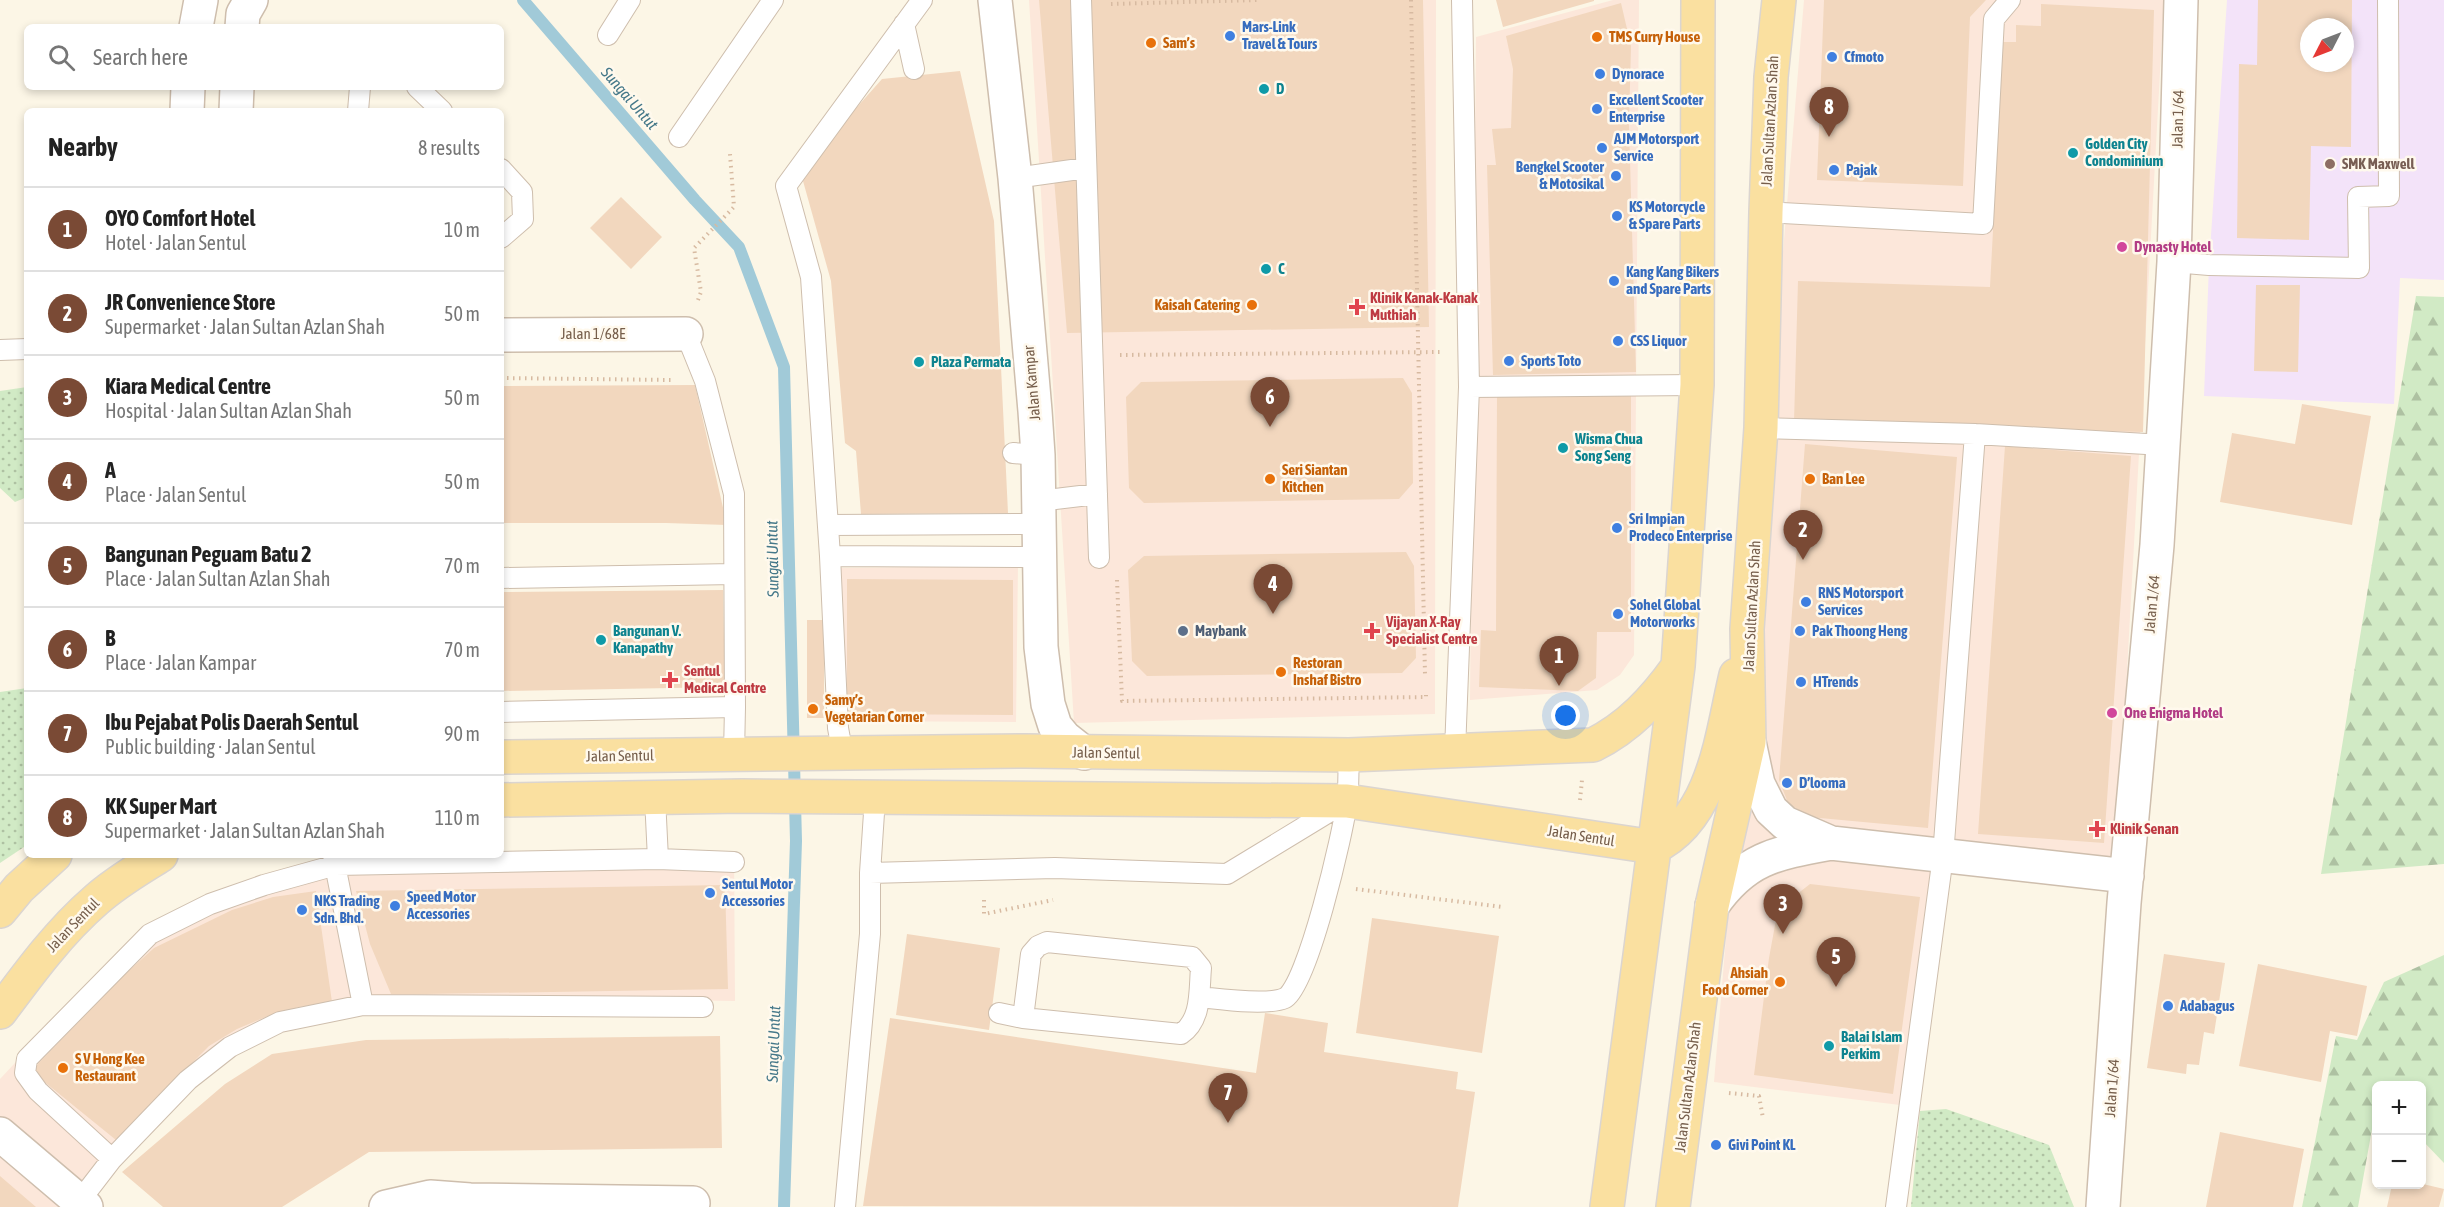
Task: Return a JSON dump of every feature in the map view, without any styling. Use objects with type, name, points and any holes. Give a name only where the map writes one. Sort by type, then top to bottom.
[{"type":"main road","name":"Jalan Sultan Azlan Shah","points":[[1673,1207],[1712,906],[1749,742],[1747,629],[1761,428],[1771,77],[1779,0]]},
{"type":"main road","points":[[1607,1207],[1678,666],[1697,385],[1696,7]]},
{"type":"main road","points":[[1654,847],[1666,841],[1691,818],[1702,801],[1716,759],[1747,629]]},
{"type":"main road","name":"Jalan Sentul","points":[[504,757],[1026,751],[1349,755],[1593,745],[1638,715],[1660,692],[1678,666]]},
{"type":"main road","name":"Jalan Sentul","points":[[504,800],[837,796],[1347,801],[1654,847]]},
{"type":"main road","points":[[0,911],[19,888],[52,858]]},
{"type":"main road","name":"Jalan Sentul","points":[[0,1012],[64,930],[96,899],[126,876],[156,858]]},
{"type":"street","points":[[197,24],[201,0]]},
{"type":"street","points":[[242,24],[243,15],[251,0]]},
{"type":"street","name":"Jalan Kampar","points":[[995,0],[1015,178],[1026,454],[1039,512],[1041,647],[1048,704],[1055,726],[1065,738],[1084,753]]},
{"type":"street","name":"Jalan 1/64","points":[[2103,1207],[2127,876],[2157,545],[2174,262],[2181,0]]},
{"type":"street","points":[[187,108],[188,90]]},
{"type":"street","points":[[236,108],[237,90]]},
{"type":"street","name":"Jalan 1/68E","points":[[504,335],[686,334]]},
{"type":"street","points":[[1749,742],[1758,784],[1771,810],[1785,823],[1831,843],[2127,876]]},
{"type":"street","points":[[1712,906],[1738,874],[1749,867],[1788,851],[1831,843]]},
{"type":"street","points":[[0,1134],[80,1205]]},
{"type":"street","points":[[386,1207],[430,1197],[482,1200],[693,1203]]},
{"type":"lane","points":[[608,35],[630,0]]},
{"type":"lane","points":[[678,136],[773,0]]},
{"type":"lane","points":[[837,754],[838,728],[828,525],[834,482],[811,277],[786,186],[922,0]]},
{"type":"lane","points":[[1455,751],[1469,387],[1462,0]]},
{"type":"lane","points":[[1766,212],[1983,224],[1994,20],[2010,0]]},
{"type":"lane","points":[[2174,262],[2209,265],[2359,268],[2358,196],[2390,196],[2388,0]]},
{"type":"lane","points":[[1081,2],[1098,558]]},
{"type":"lane","points":[[904,24],[914,69]]},
{"type":"lane","points":[[358,108],[360,90]]},
{"type":"lane","points":[[420,90],[439,108]]},
{"type":"lane","points":[[1015,178],[1086,168]]},
{"type":"lane","points":[[504,172],[522,192],[523,219],[504,235]]},
{"type":"lane","points":[[686,334],[705,381],[734,494],[737,755]]},
{"type":"lane","points":[[0,350],[24,349]]},
{"type":"lane","points":[[1469,387],[1697,385]]},
{"type":"lane","points":[[1761,428],[1975,434],[2163,445]]},
{"type":"lane","points":[[1896,1207],[1943,856],[1975,434]]},
{"type":"lane","points":[[828,525],[1039,512],[1097,494]]},
{"type":"lane","points":[[830,556],[1040,557]]},
{"type":"lane","points":[[504,578],[734,574]]},
{"type":"lane","points":[[504,712],[735,707]]},
{"type":"lane","points":[[1198,997],[1270,1001],[1287,998],[1298,984],[1329,883],[1347,801],[1349,755]]},
{"type":"lane","points":[[655,798],[658,859]]},
{"type":"lane","points":[[845,1207],[870,934],[870,873],[875,798]]},
{"type":"lane","points":[[870,873],[1055,868],[1227,874],[1347,801]]},
{"type":"lane","points":[[112,1159],[38,1091],[25,1073],[27,1059],[150,934],[210,904],[335,860],[658,859],[734,862]]},
{"type":"lane","points":[[335,860],[363,1005]]},
{"type":"lane","points":[[999,1013],[1023,1018],[1181,1034],[1189,1029],[1194,1021],[1201,968],[1192,957],[1047,942],[1038,946],[1031,954],[1023,1018]]},
{"type":"lane","points":[[80,1205],[112,1159],[188,1080],[230,1047],[280,1022],[363,1005],[703,1007]]},
{"type":"path","points":[[1081,2],[1257,0]]},
{"type":"path","points":[[1117,570],[1122,701],[1426,697],[1411,0]]},
{"type":"path","points":[[686,334],[701,292],[694,248],[734,207],[730,154]]},
{"type":"path","points":[[1092,355],[1443,352]]},
{"type":"path","points":[[504,378],[705,381]]},
{"type":"path","points":[[1580,803],[1582,774]]},
{"type":"path","points":[[1329,883],[1351,888],[1503,907]]},
{"type":"path","points":[[1729,1093],[1759,1096],[1763,1118]]},
{"type":"shaded area","points":[[1029,0],[1436,0],[1435,714],[1074,723]]},
{"type":"shaded area","points":[[1613,0],[1639,0],[1634,655],[1620,675],[1597,690],[1470,700],[1476,37]]},
{"type":"shaded area","points":[[1804,0],[2164,0],[2115,889],[1932,866],[1900,1105],[1714,1082]]},
{"type":"shaded area","name":"SMK Maxwell","points":[[2227,0],[2444,0],[2444,280],[2400,278],[2394,404],[2204,396],[2209,265]]},
{"type":"shaded area","points":[[1018,566],[1016,722],[844,721],[839,568]]},
{"type":"shaded area","points":[[734,853],[735,1001],[371,996],[267,1019],[64,1207],[0,1207],[0,1079],[141,928],[211,895],[324,858],[504,858],[504,856]]},
{"type":"green space","points":[[2416,296],[2444,297],[2444,864],[2321,874]]},
{"type":"green space","points":[[24,387],[24,498],[15,502],[0,488],[0,391]]},
{"type":"green space","points":[[24,688],[24,847],[0,863],[0,692]]},
{"type":"green space","points":[[2444,955],[2444,1163],[2426,1144],[2426,1081],[2372,1081],[2372,1129],[2358,1207],[2302,1207],[2336,1036],[2357,1040],[2384,982]]},
{"type":"green space","points":[[1946,1109],[2049,1145],[2074,1207],[1911,1207],[1920,1111]]},
{"type":"building","points":[[1039,0],[1423,0],[1429,327],[1067,333]]},
{"type":"building","points":[[1496,0],[1594,0],[1594,1],[1503,27]]},
{"type":"building","points":[[1824,0],[1986,0],[1970,17],[1963,186],[1817,180]]},
{"type":"building","points":[[2258,0],[2352,0],[2352,18],[2300,18],[2300,72],[2352,72],[2351,147],[2311,146],[2309,240],[2237,238],[2239,64],[2257,65]]},
{"type":"building","points":[[1621,3],[1631,46],[1629,124],[1636,372],[1493,375],[1487,165],[1496,165],[1492,129],[1511,128],[1513,69],[1506,36]]},
{"type":"building","name":"Golden City Condominium","points":[[2041,4],[2154,10],[2143,432],[1794,422],[1798,281],[1990,287],[2003,42],[2016,42],[2016,25],[2041,26]]},
{"type":"building","name":"Plaza Permata","points":[[960,71],[994,221],[1008,513],[861,514],[856,451],[845,443],[831,281],[803,181],[842,124],[882,79]]},
{"type":"building","points":[[621,197],[662,237],[631,269],[590,228]]},
{"type":"building","points":[[2256,285],[2300,285],[2298,372],[2254,371]]},
{"type":"building","points":[[1403,378],[1412,393],[1413,483],[1399,499],[1144,503],[1129,488],[1126,397],[1141,382]]},
{"type":"building","points":[[695,385],[727,525],[504,523],[504,386]]},
{"type":"building","points":[[1497,393],[1631,394],[1631,632],[1597,632],[1596,678],[1578,691],[1479,687],[1481,630],[1496,631]]},
{"type":"building","points":[[2302,404],[2371,416],[2352,525],[2220,502],[2232,433],[2295,444]]},
{"type":"building","points":[[1805,444],[1957,457],[1928,828],[1809,817],[1788,803],[1779,780]]},
{"type":"building","points":[[2005,446],[2131,456],[2104,843],[1978,834]]},
{"type":"building","points":[[1406,552],[1414,566],[1416,658],[1402,673],[1147,676],[1132,661],[1128,570],[1144,556]]},
{"type":"building","points":[[847,579],[1013,580],[1013,715],[847,714]]},
{"type":"building","points":[[723,590],[725,687],[504,691],[504,592]]},
{"type":"building","points":[[807,620],[824,620],[824,718],[807,718]]},
{"type":"building","points":[[1810,884],[1920,897],[1893,1094],[1754,1075],[1769,958],[1778,909]]},
{"type":"building","points":[[725,885],[728,989],[425,994],[391,994],[370,944],[356,891]]},
{"type":"building","points":[[316,891],[332,1002],[299,1007],[268,1016],[237,1029],[209,1046],[116,1140],[31,1071],[122,977],[154,948],[232,910],[273,897]]},
{"type":"building","points":[[1372,918],[1499,936],[1482,1053],[1356,1033]]},
{"type":"building","points":[[907,934],[1000,948],[989,1030],[896,1015]]},
{"type":"building","points":[[2164,954],[2225,963],[2214,1034],[2204,1032],[2199,1065],[2187,1064],[2186,1074],[2147,1068]]},
{"type":"building","points":[[2258,964],[2367,986],[2357,1036],[2330,1031],[2321,1082],[2239,1066]]},
{"type":"building","points":[[1265,1013],[1328,1023],[1324,1052],[1458,1072],[1456,1089],[1475,1092],[1458,1207],[863,1206],[890,1018],[1256,1073]]},
{"type":"building","points":[[720,1036],[722,1148],[369,1152],[282,1207],[163,1207],[122,1172],[225,1084],[272,1054],[366,1040]]},
{"type":"building","points":[[2220,1132],[2304,1149],[2293,1207],[2206,1207]]},
{"type":"building","points":[[0,1176],[36,1207],[0,1207]]},
{"type":"building","points":[[2426,1185],[2444,1189],[2439,1207],[2387,1207],[2391,1189],[2426,1189]]},
{"type":"waterway","name":"Sungai Untut","points":[[523,0],[695,200],[739,247],[784,367],[796,841],[784,1207]]},
{"type":"place","name":"Mars-Link Travel & Tours","points":[[1230,36]]},
{"type":"place","name":"TMS Curry House","points":[[1597,37]]},
{"type":"place","name":"Sam’s","points":[[1151,43]]},
{"type":"place","name":"Cfmoto","points":[[1832,57]]},
{"type":"place","name":"Dynorace","points":[[1600,74]]},
{"type":"place","name":"D","points":[[1264,89]]},
{"type":"place","name":"Excellent Scooter Enterprise","points":[[1597,109]]},
{"type":"place","name":"KK Super Mart","points":[[1829,137]]},
{"type":"place","name":"AJM Motorsport Service","points":[[1602,148]]},
{"type":"place","name":"Golden City Condominium","points":[[2073,153]]},
{"type":"place","name":"SMK Maxwell","points":[[2330,164]]},
{"type":"place","name":"Pajak","points":[[1834,170]]},
{"type":"place","name":"Bengkel Scooter & Motosikal","points":[[1616,176]]},
{"type":"place","name":"KS Motorcycle & Spare Parts","points":[[1617,216]]},
{"type":"place","name":"Dynasty Hotel","points":[[2122,247]]},
{"type":"place","name":"C","points":[[1266,269]]},
{"type":"place","name":"Kang Kang Bikers and Spare Parts","points":[[1614,281]]},
{"type":"place","name":"Kaisah Catering","points":[[1252,305]]},
{"type":"place","name":"Klinik Kanak-Kanak Muthiah","points":[[1357,307]]},
{"type":"place","name":"CSS Liquor","points":[[1618,341]]},
{"type":"place","name":"Sports Toto","points":[[1509,361]]},
{"type":"place","name":"Plaza Permata","points":[[919,362]]},
{"type":"place","name":"B","points":[[1270,427]]},
{"type":"place","name":"Wisma Chua Song Seng","points":[[1563,448]]},
{"type":"place","name":"Seri Siantan Kitchen","points":[[1270,479]]},
{"type":"place","name":"Ban Lee","points":[[1810,479]]},
{"type":"place","name":"Sri Impian Prodeco Enterprise","points":[[1617,528]]},
{"type":"place","name":"JR Convenience Store","points":[[1803,560]]},
{"type":"place","name":"RNS Motorsport Services","points":[[1806,602]]},
{"type":"place","name":"A","points":[[1273,614]]},
{"type":"place","name":"Sohel Global Motorworks","points":[[1618,614]]},
{"type":"place","name":"Maybank","points":[[1183,631]]},
{"type":"place","name":"Vijayan X-Ray Specialist Centre","points":[[1372,631]]},
{"type":"place","name":"Pak Thoong Heng","points":[[1800,631]]},
{"type":"place","name":"Bangunan V. Kanapathy","points":[[601,640]]},
{"type":"place","name":"Restoran Inshaf Bistro","points":[[1281,672]]},
{"type":"place","name":"Sentul Medical Centre","points":[[670,680]]},
{"type":"place","name":"HTrends","points":[[1801,682]]},
{"type":"place","name":"OYO Comfort Hotel","points":[[1559,686]]},
{"type":"place","name":"Samy’s Vegetarian Corner","points":[[813,709]]},
{"type":"place","name":"One Enigma Hotel","points":[[2112,713]]},
{"type":"place","name":"D’looma","points":[[1787,783]]},
{"type":"place","name":"Klinik Senan","points":[[2097,829]]},
{"type":"place","name":"Sentul Motor Accessories","points":[[710,893]]},
{"type":"place","name":"Speed Motor Accessories","points":[[395,906]]},
{"type":"place","name":"NKS Trading Sdn. Bhd.","points":[[302,910]]},
{"type":"place","name":"Kiara Medical Centre","points":[[1783,934]]},
{"type":"place","name":"Ahsiah Food Corner","points":[[1780,982]]},
{"type":"place","name":"Bangunan Peguam Batu 2","points":[[1836,987]]},
{"type":"place","name":"Adabagus","points":[[2168,1006]]},
{"type":"place","name":"Balai Islam Perkim","points":[[1829,1046]]},
{"type":"place","name":"S V Hong Kee Restaurant","points":[[63,1068]]},
{"type":"place","name":"Ibu Pejabat Polis Daerah Sentul","points":[[1228,1123]]},
{"type":"place","name":"Givi Point KL","points":[[1716,1145]]}]
